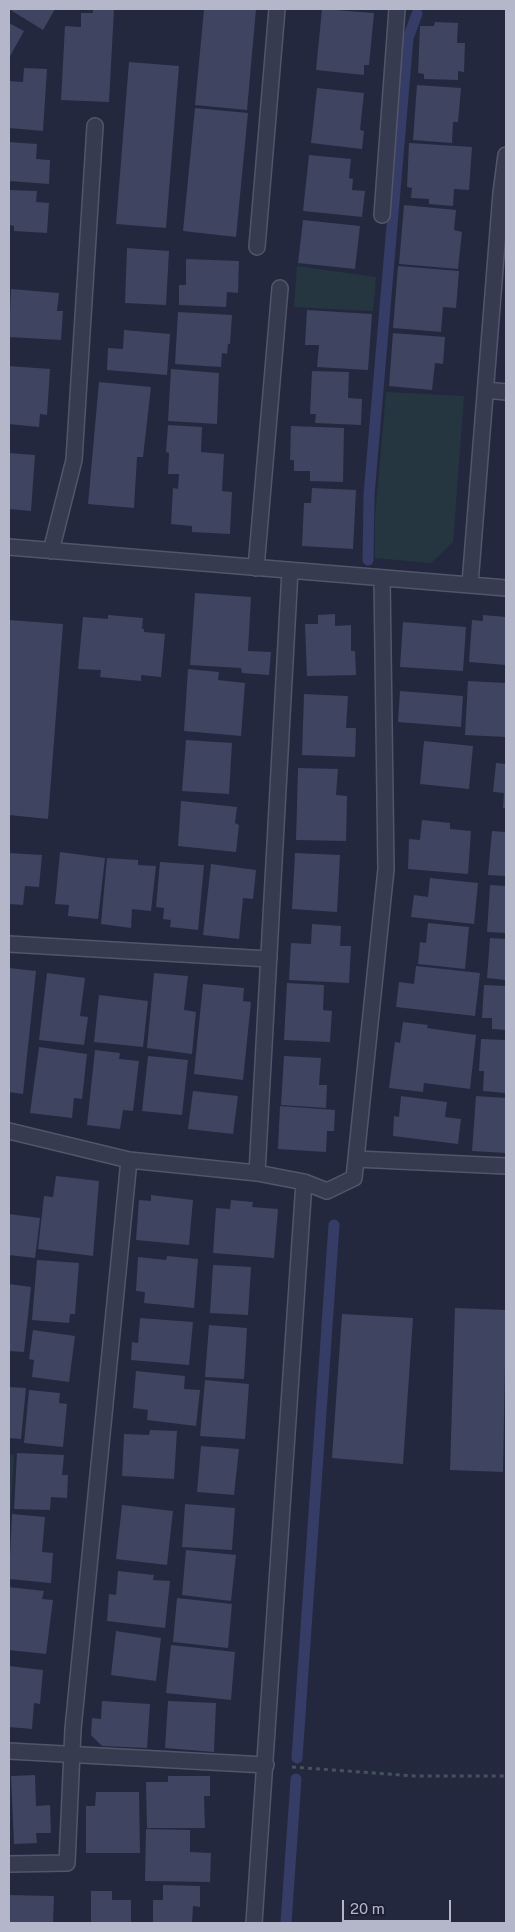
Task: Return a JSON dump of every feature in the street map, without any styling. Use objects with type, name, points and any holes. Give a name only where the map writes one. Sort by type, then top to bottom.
[{"type":"street","points":[[257,247],[277,9]]},
{"type":"street","points":[[382,215],[397,9]]},
{"type":"street","points":[[51,551],[74,460],[95,126]]},
{"type":"street","points":[[470,584],[506,155]]},
{"type":"street","points":[[256,568],[280,288]]},
{"type":"street","points":[[486,390],[506,392]]},
{"type":"street","points":[[9,547],[506,588]]},
{"type":"street","points":[[257,1173],[290,570]]},
{"type":"street","points":[[9,1131],[129,1160],[257,1173],[304,1182],[327,1191],[354,1178],[386,869],[382,578]]},
{"type":"street","points":[[9,944],[269,959]]},
{"type":"street","points":[[356,1159],[506,1166]]},
{"type":"street","points":[[9,1864],[67,1863],[72,1754],[129,1160]]},
{"type":"street","points":[[254,1923],[304,1182]]},
{"type":"street","points":[[9,1751],[266,1765]]},
{"type":"path","points":[[266,1765],[415,1776],[506,1776]]},
{"type":"shaded area","points":[[297,266],[376,277],[373,311],[294,307]]},
{"type":"shaded area","points":[[386,392],[464,396],[453,542],[431,563],[375,558],[375,517]]},
{"type":"shaded area","points":[[9,1454],[14,1455],[11,1509],[9,1508]]},
{"type":"building","points":[[9,9],[55,9],[43,30]]},
{"type":"building","points":[[93,9],[114,9],[109,102],[61,100],[65,26],[81,27],[81,13],[93,13]]},
{"type":"building","points":[[204,9],[256,9],[247,110],[195,105]]},
{"type":"building","points":[[322,9],[374,13],[369,65],[364,65],[364,75],[316,70]]},
{"type":"building","points":[[435,22],[458,23],[457,43],[465,43],[464,72],[458,71],[458,80],[424,79],[424,74],[418,73],[420,26],[434,26]]},
{"type":"building","points":[[9,23],[24,31],[9,58]]},
{"type":"building","points":[[129,62],[179,66],[166,228],[116,224]]},
{"type":"building","points":[[24,68],[47,69],[43,131],[9,128],[9,81],[23,82]]},
{"type":"building","points":[[417,85],[461,88],[458,122],[453,122],[452,143],[413,140]]},
{"type":"building","points":[[317,88],[364,93],[360,130],[364,131],[362,149],[311,143]]},
{"type":"building","points":[[195,108],[248,113],[236,237],[183,231]]},
{"type":"building","points":[[9,142],[37,144],[36,159],[50,160],[49,184],[9,181]]},
{"type":"building","points":[[409,143],[472,147],[469,190],[454,189],[453,206],[429,204],[429,199],[411,198],[412,188],[407,187]]},
{"type":"building","points":[[309,155],[351,159],[349,178],[353,179],[352,190],[365,191],[362,217],[303,211]]},
{"type":"building","points":[[9,190],[37,191],[36,202],[49,203],[47,233],[14,231],[14,226],[9,225]]},
{"type":"building","points":[[404,205],[456,210],[454,230],[462,232],[458,269],[399,264]]},
{"type":"building","points":[[303,220],[360,226],[355,269],[298,263]]},
{"type":"building","points":[[127,248],[169,251],[166,305],[125,303]]},
{"type":"building","points":[[186,259],[239,261],[238,293],[227,292],[226,307],[179,305],[179,285],[186,285]]},
{"type":"building","points":[[398,266],[459,271],[456,308],[443,307],[441,332],[393,328]]},
{"type":"building","points":[[11,289],[59,293],[57,311],[63,311],[61,340],[9,337]]},
{"type":"building","points":[[307,310],[372,314],[368,370],[317,367],[319,345],[305,345]]},
{"type":"building","points":[[178,312],[232,315],[230,344],[228,344],[227,354],[222,353],[221,367],[175,364]]},
{"type":"building","points":[[124,330],[170,334],[167,375],[107,370],[108,348],[123,349]]},
{"type":"building","points":[[393,333],[445,337],[443,364],[435,363],[432,390],[389,386]]},
{"type":"building","points":[[9,366],[50,369],[47,415],[40,414],[39,427],[9,424]]},
{"type":"building","points":[[171,369],[219,373],[217,424],[168,421]]},
{"type":"building","points":[[312,371],[349,372],[348,398],[362,399],[361,425],[315,423],[316,414],[310,414]]},
{"type":"building","points":[[99,382],[151,387],[143,457],[137,457],[134,508],[88,504]]},
{"type":"building","points":[[168,425],[202,427],[201,452],[224,454],[222,491],[232,492],[230,534],[192,532],[192,526],[171,524],[173,488],[178,489],[179,474],[168,474],[169,453],[166,452]]},
{"type":"building","points":[[291,426],[344,428],[343,482],[310,481],[310,471],[294,471],[294,460],[290,460]]},
{"type":"building","points":[[9,453],[35,455],[31,511],[9,509]]},
{"type":"building","points":[[312,488],[356,490],[353,549],[302,546],[304,503],[311,503]]},
{"type":"building","points":[[195,593],[251,597],[248,651],[271,652],[269,675],[242,673],[241,668],[190,665]]},
{"type":"building","points":[[335,614],[335,626],[351,625],[351,651],[355,651],[356,675],[307,676],[305,624],[318,624],[318,615]]},
{"type":"building","points":[[108,615],[143,618],[142,629],[144,629],[144,632],[165,634],[161,677],[141,675],[141,681],[100,677],[101,670],[78,669],[83,617],[108,619]]},
{"type":"building","points":[[483,615],[506,617],[506,665],[469,662],[472,620],[483,621]]},
{"type":"building","points":[[9,620],[63,624],[48,819],[9,815]]},
{"type":"building","points":[[403,622],[466,627],[463,671],[400,667]]},
{"type":"building","points":[[188,669],[219,672],[218,680],[245,683],[241,736],[184,731]]},
{"type":"building","points":[[468,681],[506,683],[506,737],[465,735]]},
{"type":"building","points":[[400,691],[463,696],[461,727],[398,722]]},
{"type":"building","points":[[304,694],[348,696],[346,728],[356,728],[355,757],[302,755]]},
{"type":"building","points":[[186,740],[232,743],[229,794],[182,791]]},
{"type":"building","points":[[424,741],[473,746],[469,789],[420,784]]},
{"type":"building","points":[[496,763],[506,764],[506,808],[503,808],[504,793],[493,792]]},
{"type":"building","points":[[298,768],[338,769],[336,795],[347,796],[346,841],[296,840]]},
{"type":"building","points":[[181,801],[237,807],[235,823],[239,825],[236,852],[178,846]]},
{"type":"building","points":[[422,820],[450,823],[450,829],[471,831],[468,874],[408,869],[409,839],[420,840]]},
{"type":"building","points":[[492,831],[506,832],[506,876],[488,875]]},
{"type":"building","points":[[60,852],[105,858],[98,919],[68,916],[69,905],[55,904]]},
{"type":"building","points":[[9,853],[42,855],[39,887],[25,886],[23,905],[9,904]]},
{"type":"building","points":[[295,853],[340,855],[337,912],[292,909]]},
{"type":"building","points":[[107,858],[138,860],[138,865],[156,866],[151,911],[132,909],[131,928],[101,924]]},
{"type":"building","points":[[160,862],[204,865],[198,930],[170,927],[171,920],[163,919],[164,908],[156,907]]},
{"type":"building","points":[[211,864],[256,870],[253,899],[243,898],[239,939],[203,935]]},
{"type":"building","points":[[430,878],[478,883],[474,924],[411,917],[414,895],[428,897]]},
{"type":"building","points":[[490,885],[506,886],[506,933],[487,932]]},
{"type":"building","points":[[428,923],[469,927],[465,969],[418,964],[420,942],[426,943]]},
{"type":"building","points":[[312,924],[341,926],[340,946],[351,946],[349,983],[289,980],[291,943],[311,944]]},
{"type":"building","points":[[490,938],[506,939],[506,980],[487,978]]},
{"type":"building","points":[[416,966],[480,973],[475,1016],[396,1007],[399,982],[414,984]]},
{"type":"building","points":[[9,968],[36,971],[23,1094],[9,1092]]},
{"type":"building","points":[[47,973],[85,978],[80,1016],[88,1017],[84,1045],[39,1040]]},
{"type":"building","points":[[154,973],[188,976],[184,1010],[196,1012],[192,1054],[147,1048]]},
{"type":"building","points":[[287,983],[324,985],[323,1010],[332,1011],[330,1042],[284,1040]]},
{"type":"building","points":[[203,984],[244,988],[243,1001],[251,1002],[243,1080],[194,1074]]},
{"type":"building","points":[[484,985],[506,986],[506,1030],[492,1029],[492,1018],[482,1018]]},
{"type":"building","points":[[99,995],[148,1001],[143,1047],[94,1042]]},
{"type":"building","points":[[403,1022],[428,1025],[427,1028],[476,1035],[470,1089],[424,1083],[423,1092],[389,1088],[395,1042],[400,1043]]},
{"type":"building","points":[[481,1039],[506,1040],[506,1093],[483,1091],[484,1071],[479,1071]]},
{"type":"building","points":[[39,1047],[87,1054],[82,1099],[74,1098],[72,1118],[30,1113]]},
{"type":"building","points":[[95,1050],[120,1053],[119,1059],[139,1061],[133,1111],[123,1110],[120,1129],[87,1125]]},
{"type":"building","points":[[148,1056],[188,1060],[182,1115],[142,1111]]},
{"type":"building","points":[[284,1056],[321,1058],[319,1085],[327,1085],[326,1108],[281,1105]]},
{"type":"building","points":[[193,1091],[238,1096],[233,1134],[188,1129]]},
{"type":"building","points":[[401,1096],[447,1102],[445,1117],[461,1119],[458,1144],[393,1136],[394,1116],[399,1117]]},
{"type":"building","points":[[476,1096],[506,1098],[506,1153],[472,1151]]},
{"type":"building","points":[[280,1106],[335,1110],[334,1131],[327,1131],[326,1152],[278,1149]]},
{"type":"building","points":[[56,1176],[99,1181],[93,1256],[38,1249],[44,1196],[53,1197]]},
{"type":"building","points":[[151,1195],[193,1200],[189,1245],[136,1240],[139,1200],[151,1201]]},
{"type":"building","points":[[231,1200],[253,1202],[252,1207],[278,1209],[274,1258],[213,1253],[216,1208],[230,1209]]},
{"type":"building","points":[[9,1214],[40,1218],[35,1258],[9,1255]]},
{"type":"building","points":[[167,1256],[198,1259],[194,1308],[144,1303],[145,1292],[136,1291],[138,1257],[166,1260]]},
{"type":"building","points":[[37,1260],[79,1263],[75,1314],[70,1314],[69,1323],[32,1320]]},
{"type":"building","points":[[213,1265],[251,1267],[248,1315],[210,1313]]},
{"type":"building","points":[[9,1284],[31,1287],[24,1352],[9,1351]]},
{"type":"building","points":[[455,1308],[506,1310],[503,1472],[450,1470]]},
{"type":"building","points":[[342,1314],[413,1318],[403,1464],[332,1458]]},
{"type":"building","points":[[140,1318],[193,1322],[189,1365],[131,1360],[132,1342],[138,1343]]},
{"type":"building","points":[[209,1325],[247,1328],[244,1379],[205,1377]]},
{"type":"building","points":[[33,1330],[75,1336],[69,1382],[32,1377],[34,1360],[29,1359]]},
{"type":"building","points":[[136,1371],[185,1376],[184,1389],[200,1390],[196,1426],[147,1420],[148,1410],[133,1408]]},
{"type":"building","points":[[205,1380],[249,1384],[245,1439],[200,1436]]},
{"type":"building","points":[[9,1387],[26,1388],[21,1439],[9,1438]]},
{"type":"building","points":[[29,1390],[60,1393],[59,1403],[67,1404],[63,1447],[24,1443]]},
{"type":"building","points":[[150,1430],[177,1431],[174,1479],[122,1476],[124,1434],[149,1435]]},
{"type":"building","points":[[201,1446],[239,1449],[234,1495],[197,1492]]},
{"type":"building","points":[[17,1453],[64,1455],[62,1475],[68,1475],[67,1498],[51,1497],[50,1510],[14,1509]]},
{"type":"building","points":[[185,1504],[235,1508],[232,1550],[182,1547]]},
{"type":"building","points":[[122,1505],[173,1511],[167,1565],[116,1559]]},
{"type":"building","points":[[12,1514],[45,1517],[42,1552],[53,1553],[51,1583],[9,1579]]},
{"type":"building","points":[[186,1550],[236,1555],[231,1601],[182,1595]]},
{"type":"building","points":[[118,1571],[154,1575],[153,1580],[170,1581],[165,1628],[107,1621],[109,1594],[116,1595]]},
{"type":"building","points":[[9,1587],[44,1591],[42,1599],[53,1600],[46,1654],[9,1650]]},
{"type":"building","points":[[177,1598],[232,1604],[228,1648],[173,1642]]},
{"type":"building","points":[[116,1631],[161,1638],[156,1681],[111,1675]]},
{"type":"building","points":[[171,1645],[235,1652],[231,1700],[166,1693]]},
{"type":"building","points":[[9,1666],[43,1670],[40,1704],[34,1703],[32,1729],[9,1727]]},
{"type":"building","points":[[102,1701],[150,1704],[147,1748],[102,1746],[91,1735],[92,1718],[101,1719]]},
{"type":"building","points":[[168,1701],[216,1703],[214,1752],[165,1748]]},
{"type":"building","points":[[35,1775],[36,1806],[50,1805],[51,1833],[36,1833],[37,1843],[14,1844],[11,1776]]},
{"type":"building","points":[[168,1776],[210,1776],[210,1796],[204,1796],[205,1828],[147,1828],[146,1782],[168,1782]]},
{"type":"building","points":[[96,1792],[139,1792],[140,1853],[86,1853],[86,1806],[95,1806]]},
{"type":"building","points":[[146,1829],[190,1830],[190,1852],[211,1853],[210,1882],[145,1881]]},
{"type":"building","points":[[163,1885],[200,1886],[200,1907],[193,1906],[192,1923],[153,1923],[153,1900],[163,1900]]},
{"type":"building","points":[[91,1891],[112,1891],[112,1900],[131,1900],[131,1923],[91,1923]]},
{"type":"building","points":[[9,1895],[54,1896],[53,1923],[9,1923]]},
{"type":"waterway","points":[[368,560],[369,495],[408,38],[417,14]]},
{"type":"waterway","points":[[297,1758],[334,1225]]},
{"type":"waterway","points":[[286,1923],[296,1779]]}]
